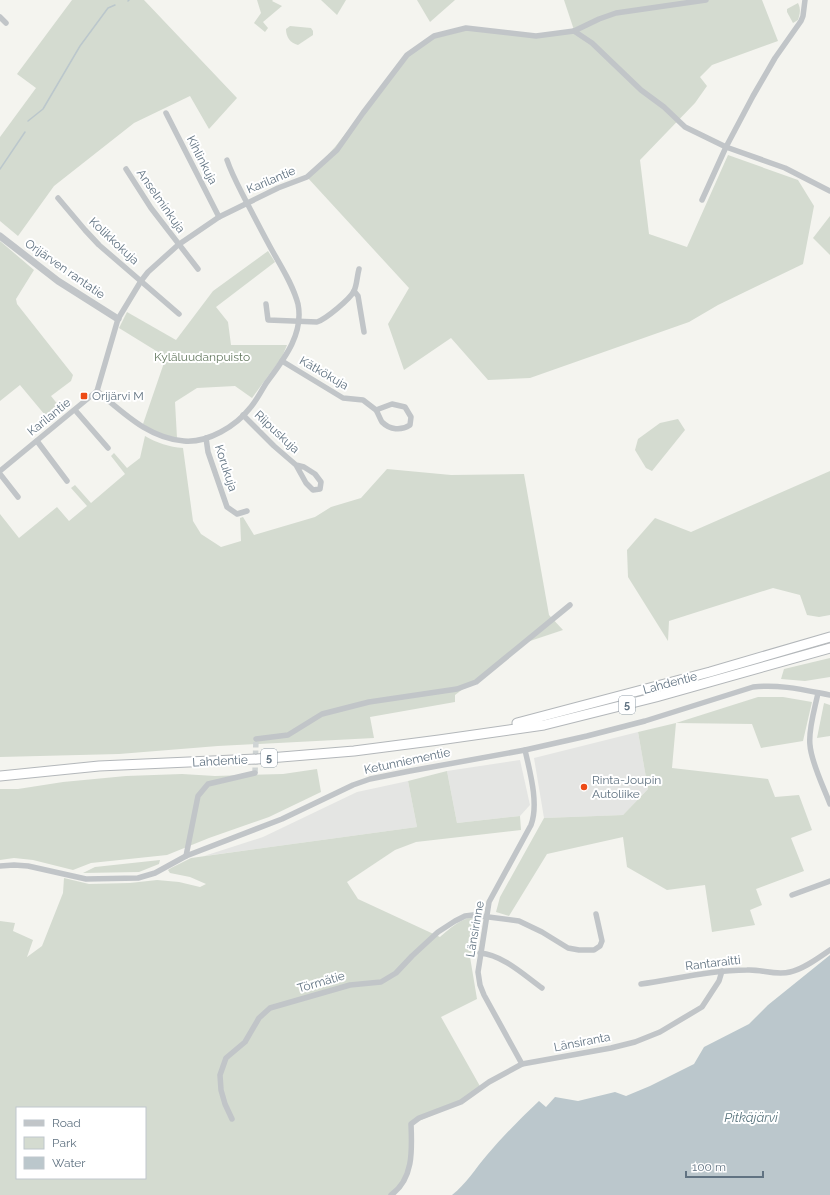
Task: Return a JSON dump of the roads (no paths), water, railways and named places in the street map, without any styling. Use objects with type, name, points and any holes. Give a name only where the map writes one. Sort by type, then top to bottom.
[{"type":"highway","name":"Lahdentie","points":[[439,740],[541,718],[710,672],[830,637]]},
{"type":"highway","name":"Lahdentie","points":[[0,776],[99,766],[272,758],[354,751],[544,725],[656,698],[830,648]]},
{"type":"street","name":"Karilantie","points":[[0,473],[97,391],[118,319],[140,281],[178,245],[219,217],[247,202],[307,177],[337,150],[407,55],[434,36],[466,28],[536,36],[574,30],[616,13],[706,0]]},
{"type":"street","points":[[702,200],[726,147],[753,96],[771,65],[801,21],[805,0]]},
{"type":"street","points":[[0,17],[6,23]]},
{"type":"street","points":[[574,30],[592,43],[641,90],[664,107],[685,127],[726,147],[785,168],[830,191]]},
{"type":"street","name":"Kihlinkuja","points":[[166,112],[219,217]]},
{"type":"street","points":[[97,391],[118,410],[153,433],[167,438],[186,441],[206,438],[221,431],[250,408],[293,342],[299,322],[298,304],[287,275],[247,202],[227,160]]},
{"type":"street","name":"Anselminkuja","points":[[126,169],[151,208],[198,269]]},
{"type":"street","name":"Kolikkokuja","points":[[58,198],[100,244],[179,314]]},
{"type":"street","name":"Orijärven rantatie","points":[[0,236],[58,281],[118,319]]},
{"type":"street","points":[[266,304],[268,320],[299,322],[317,322],[324,320],[354,291],[359,269]]},
{"type":"street","points":[[354,291],[358,296],[364,332]]},
{"type":"street","name":"Kätkökuja","points":[[282,361],[344,398],[363,400],[376,410],[382,422],[391,428],[405,429],[410,425],[411,417],[405,407],[392,404],[376,410]]},
{"type":"street","points":[[75,410],[108,448]]},
{"type":"street","name":"Riipuskuja","points":[[243,415],[274,446],[296,465],[306,483],[313,490],[320,488],[321,482],[315,474],[304,467],[296,465]]},
{"type":"street","name":"Korukuja","points":[[206,438],[208,452],[227,507],[237,514],[247,511]]},
{"type":"street","points":[[37,441],[67,481]]},
{"type":"street","points":[[0,473],[18,497]]},
{"type":"street","points":[[256,739],[288,735],[322,714],[369,702],[457,689],[476,682],[570,605]]},
{"type":"street","name":"Ketunniementie","points":[[0,866],[28,866],[86,879],[138,878],[155,874],[186,856],[282,819],[353,786],[370,780],[410,771],[525,750],[645,721],[753,687],[769,685],[784,686],[830,695]]},
{"type":"street","points":[[818,693],[810,734],[810,746],[817,770],[830,804]]},
{"type":"street","name":"Länsirinne","points":[[522,1064],[484,996],[480,985],[478,972],[480,953],[492,895],[534,818],[535,805],[525,750]]},
{"type":"street","points":[[186,856],[198,796],[208,784],[255,773]]},
{"type":"street","points":[[792,895],[830,881]]},
{"type":"street","name":"Törmätie","points":[[232,1119],[225,1104],[221,1090],[220,1075],[226,1058],[245,1042],[259,1018],[270,1008],[350,985],[381,982],[396,973],[438,932],[465,916],[487,916],[519,921],[542,932],[568,948],[594,950],[600,946],[602,941],[596,914]]},
{"type":"street","name":"Rantaraitti","points":[[641,984],[722,971],[749,970],[780,974],[788,973],[795,971],[830,950]]},
{"type":"street","points":[[480,953],[495,957],[542,988]]},
{"type":"street","name":"Länsiranta","points":[[391,1195],[398,1191],[409,1172],[412,1148],[412,1124],[419,1118],[461,1102],[489,1082],[522,1064],[611,1048],[646,1038],[660,1032],[702,1007],[707,1002],[719,981],[722,971]]},
{"type":"water","name":"Pitkäjärvi","points":[[830,955],[830,1195],[452,1195],[466,1181],[499,1141],[539,1101],[546,1107],[555,1097],[578,1101],[615,1092],[626,1096],[694,1064],[704,1047],[749,1024],[768,1005]]},
{"type":"waterway","points":[[28,121],[43,109],[80,46],[108,8],[115,5]]},
{"type":"waterway","points":[[0,169],[25,132]]},
{"type":"tunnel","points":[[255,773],[256,739]]},
{"type":"place","name":"Orijärvi M","points":[[84,396]]},
{"type":"place","name":"Rinta-Joupin Autoliike","points":[[584,787]]},
{"type":"park label","name":"Kyläluudanpuisto","points":[[202,357]]}]
